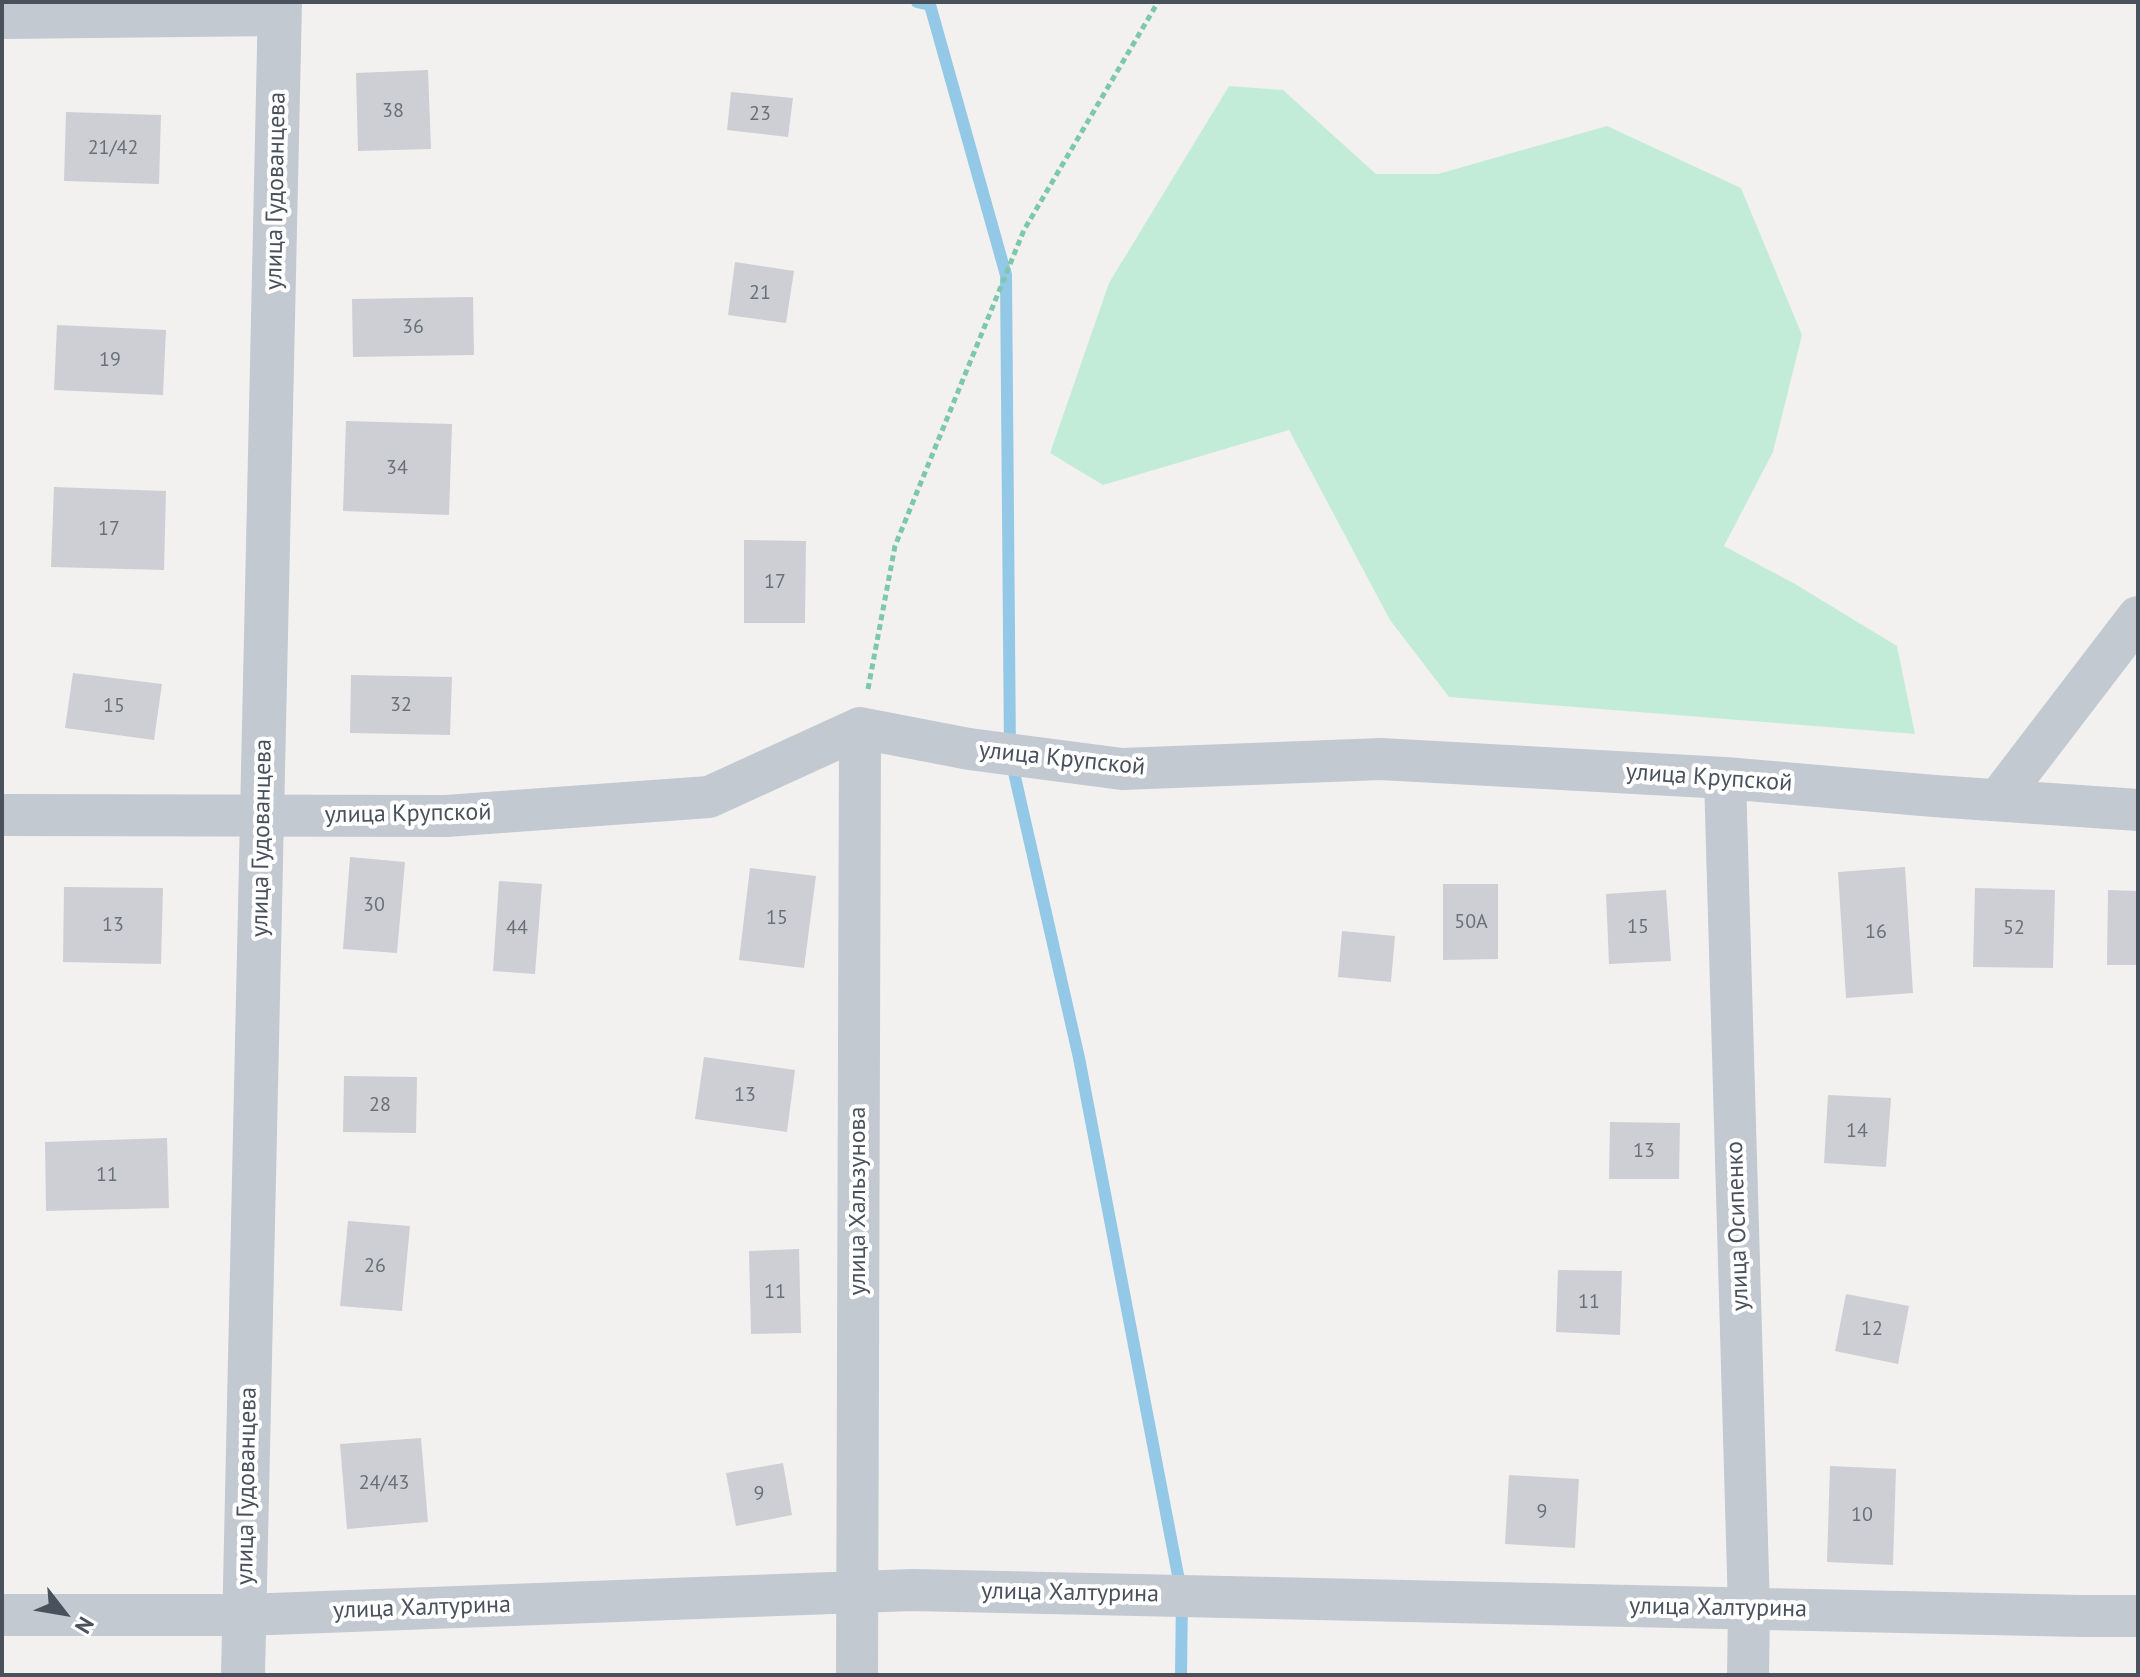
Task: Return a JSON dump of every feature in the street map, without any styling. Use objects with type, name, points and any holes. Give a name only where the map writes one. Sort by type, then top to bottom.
[{"type":"street","points":[[2,18],[280,8]]},
{"type":"street","name":"улица Гудованцева","points":[[243,1675],[280,8]]},
{"type":"street","points":[[1998,800],[2138,617]]},
{"type":"street","name":"улица Крупской","points":[[2,815],[446,816],[709,797],[860,728],[969,749],[1122,769],[1381,759],[1725,778],[2138,810]]},
{"type":"street","name":"улица Хальзунова","points":[[857,1675],[860,728]]},
{"type":"street","name":"улица Осипенко","points":[[1725,778],[1749,1609],[1748,1675]]},
{"type":"street","name":"улица Халтурина","points":[[2,1615],[244,1615],[912,1590],[2138,1616]]},
{"type":"path","points":[[860,728],[895,546],[1024,230],[1158,2]]},
{"type":"green space","points":[[1229,86],[1283,90],[1376,174],[1438,174],[1607,126],[1741,188],[1802,335],[1773,452],[1724,546],[1795,584],[1897,646],[1915,734],[1449,697],[1390,620],[1289,430],[1103,485],[1050,453],[1109,283]]},
{"type":"building","points":[[428,70],[431,149],[358,151],[356,73]]},
{"type":"building","points":[[731,92],[793,98],[788,137],[727,130]]},
{"type":"building","points":[[66,112],[161,115],[159,184],[64,181]]},
{"type":"building","points":[[735,262],[794,271],[786,323],[728,315]]},
{"type":"building","points":[[473,297],[474,355],[353,357],[352,299]]},
{"type":"building","points":[[57,325],[166,330],[163,395],[54,390]]},
{"type":"building","points":[[346,421],[452,424],[449,515],[343,511]]},
{"type":"building","points":[[54,487],[166,491],[164,570],[51,567]]},
{"type":"building","points":[[744,540],[806,541],[805,623],[744,623]]},
{"type":"building","points":[[73,673],[162,684],[154,740],[65,728]]},
{"type":"building","points":[[351,675],[452,677],[450,735],[350,733]]},
{"type":"building","points":[[350,857],[405,862],[397,953],[343,949]]},
{"type":"building","points":[[1905,867],[1913,993],[1846,998],[1838,872]]},
{"type":"building","points":[[750,868],[816,876],[804,968],[739,960]]},
{"type":"building","points":[[499,881],[542,884],[535,974],[493,971]]},
{"type":"building","points":[[1443,884],[1498,884],[1498,959],[1443,960]]},
{"type":"building","points":[[64,887],[163,888],[161,964],[63,962]]},
{"type":"building","points":[[1975,888],[2055,890],[2053,968],[1973,967]]},
{"type":"building","points":[[1666,890],[1671,961],[1609,964],[1606,894]]},
{"type":"building","points":[[2108,890],[2138,891],[2138,965],[2107,965]]},
{"type":"building","points":[[1342,931],[1395,936],[1391,982],[1338,977]]},
{"type":"building","points":[[704,1057],[795,1070],[787,1132],[695,1119]]},
{"type":"building","points":[[344,1076],[417,1077],[416,1133],[343,1132]]},
{"type":"building","points":[[1828,1095],[1891,1098],[1886,1167],[1824,1163]]},
{"type":"building","points":[[1610,1122],[1680,1123],[1679,1179],[1609,1179]]},
{"type":"building","points":[[167,1138],[169,1208],[46,1211],[45,1142]]},
{"type":"building","points":[[348,1221],[410,1226],[402,1311],[340,1306]]},
{"type":"building","points":[[799,1249],[801,1333],[751,1334],[749,1251]]},
{"type":"building","points":[[1558,1270],[1622,1271],[1620,1335],[1556,1332]]},
{"type":"building","points":[[1846,1294],[1909,1306],[1898,1364],[1835,1351]]},
{"type":"building","points":[[421,1438],[428,1522],[347,1529],[340,1444]]},
{"type":"building","points":[[783,1463],[792,1515],[736,1526],[726,1473]]},
{"type":"building","points":[[1830,1466],[1896,1469],[1893,1565],[1827,1562]]},
{"type":"building","points":[[1509,1475],[1579,1479],[1575,1548],[1505,1544]]},
{"type":"waterway","points":[[917,2],[930,5],[1006,275],[1010,755],[1079,1058],[1182,1596],[1181,1675]]}]
